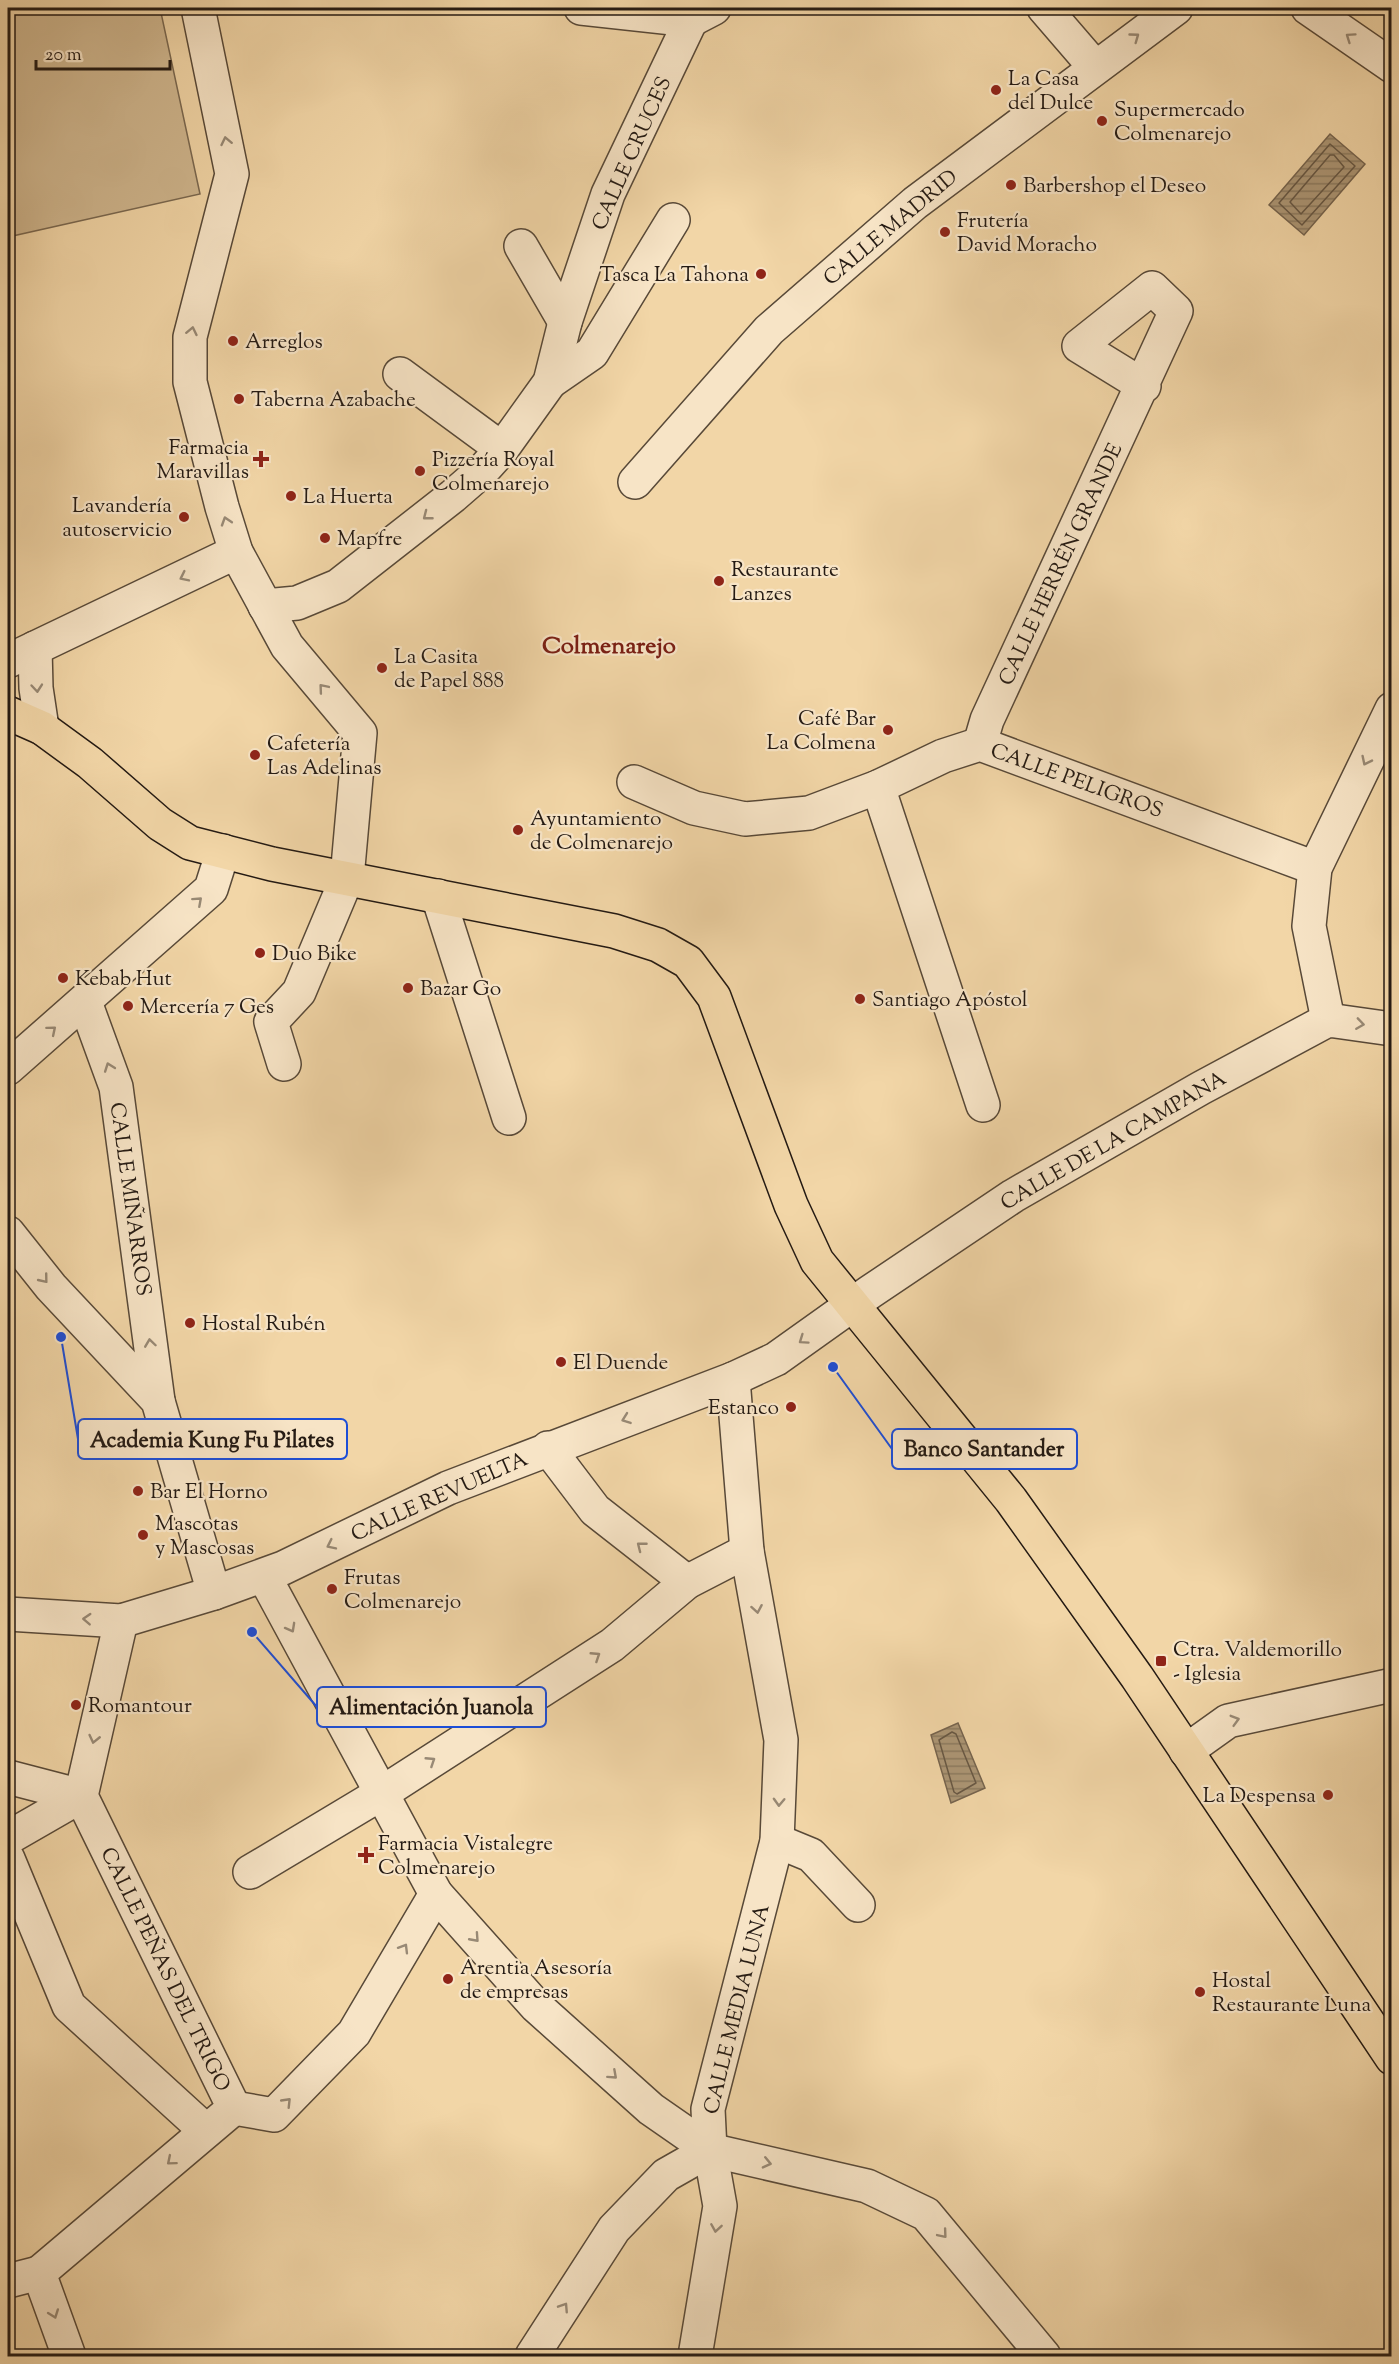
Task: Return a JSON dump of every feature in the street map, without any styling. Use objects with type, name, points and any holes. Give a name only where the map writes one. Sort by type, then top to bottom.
[{"type":"main road","points":[[8,714],[42,728],[90,763],[160,825],[190,843],[347,878],[614,932],[658,945],[688,962],[714,997],[791,1205],[817,1261],[851,1306],[1011,1500],[1186,1751],[1392,2058]]},
{"type":"street","points":[[198,8],[232,174],[190,337],[190,382],[236,552],[287,646],[360,733],[347,878],[299,992],[270,1022],[284,1064]]},
{"type":"street","points":[[581,8],[702,14]]},
{"type":"street","points":[[1044,8],[1094,66]]},
{"type":"street","name":"CALLE MADRID","points":[[634,482],[769,330],[915,203],[1094,66],[1176,8]]},
{"type":"street","points":[[1308,8],[1392,66]]},
{"type":"street","name":"CALLE CRUCES","points":[[265,606],[297,603],[338,586],[453,496],[484,469],[502,449],[550,382],[565,322],[608,194],[702,14]]},
{"type":"street","points":[[550,382],[592,353],[673,220]]},
{"type":"street","points":[[521,246],[565,322]]},
{"type":"street","points":[[400,374],[502,449]]},
{"type":"street","name":"CALLE HERRÉN GRANDE","points":[[980,744],[987,720],[1144,386]]},
{"type":"street","points":[[42,728],[36,688],[21,654],[236,552]]},
{"type":"street","points":[[1392,709],[1315,868],[1309,926],[1328,1020],[1392,1029]]},
{"type":"street","name":"CALLE PELIGROS","points":[[634,782],[694,808],[745,819],[809,813],[879,787],[943,756],[980,744],[1315,868]]},
{"type":"street","points":[[879,787],[983,1105]]},
{"type":"street","points":[[8,1068],[86,1002],[211,890],[223,851]]},
{"type":"street","points":[[438,896],[509,1118]]},
{"type":"street","name":"CALLE MIÑARROS","points":[[86,1002],[116,1087],[158,1401],[214,1593]]},
{"type":"street","name":"CALLE DE LA CAMPANA","points":[[851,1306],[1012,1196],[1201,1088],[1328,1020]]},
{"type":"street","points":[[8,1233],[51,1287],[158,1401]]},
{"type":"street","name":"CALLE REVUELTA","points":[[8,1614],[121,1621],[264,1576],[448,1488],[733,1379],[776,1359],[851,1306]]},
{"type":"street","name":"CALLE MEDIA LUNA","points":[[695,2356],[720,2206],[710,2150],[708,2109],[777,1841],[781,1740],[747,1551],[733,1379]]},
{"type":"street","points":[[548,1448],[595,1510],[687,1582]]},
{"type":"street","points":[[250,1872],[382,1793],[612,1645],[687,1582],[747,1551]]},
{"type":"street","points":[[264,1576],[435,1894],[536,2006],[651,2109],[710,2150],[867,2186],[926,2214],[1044,2356]]},
{"type":"street","points":[[8,1838],[81,1796],[121,1621]]},
{"type":"street","points":[[1186,1751],[1228,1721],[1392,1685]]},
{"type":"street","points":[[8,1777],[81,1796]]},
{"type":"street","name":"CALLE PEÑAS DEL TRIGO","points":[[39,2273],[234,2108],[81,1796]]},
{"type":"street","points":[[777,1841],[811,1855],[858,1905]]},
{"type":"street","points":[[8,1859],[69,2006],[206,2132]]},
{"type":"street","points":[[234,2108],[274,2115],[354,2033],[435,1894]]},
{"type":"street","points":[[532,2356],[614,2229],[666,2175],[710,2150]]},
{"type":"street","points":[[8,2281],[39,2273],[69,2356]]},
{"type":"shaded area","points":[[8,8],[160,8],[200,194],[8,237]]},
{"type":"water","points":[[1330,134],[1365,164],[1304,235],[1269,205]]},
{"type":"water","points":[[958,1723],[985,1788],[951,1803],[931,1735]]},
{"type":"place","name":"La Casa del Dulce","points":[[996,90]]},
{"type":"place","name":"Supermercado Colmenarejo","points":[[1102,121]]},
{"type":"place","name":"Barbershop el Deseo","points":[[1011,185]]},
{"type":"place","name":"Frutería David Moracho","points":[[945,232]]},
{"type":"place","name":"Tasca La Tahona","points":[[761,274]]},
{"type":"place","name":"Arreglos","points":[[233,341]]},
{"type":"place","name":"Taberna Azabache","points":[[239,399]]},
{"type":"place","name":"Farmacia Maravillas","points":[[261,459]]},
{"type":"place","name":"Pizzería Royal Colmenarejo","points":[[420,471]]},
{"type":"place","name":"La Huerta","points":[[291,496]]},
{"type":"place","name":"Lavandería autoservicio","points":[[184,517]]},
{"type":"place","name":"Mapfre","points":[[325,538]]},
{"type":"place","name":"Restaurante Lanzes","points":[[719,581]]},
{"type":"place","name":"La Casita de Papel 888","points":[[382,668]]},
{"type":"place","name":"Café Bar La Colmena","points":[[888,730]]},
{"type":"place","name":"Cafetería Las Adelinas","points":[[255,755]]},
{"type":"place","name":"Ayuntamiento de Colmenarejo","points":[[518,830]]},
{"type":"place","name":"Duo Bike","points":[[260,953]]},
{"type":"place","name":"Kebab Hut","points":[[63,978]]},
{"type":"place","name":"Bazar Go","points":[[408,988]]},
{"type":"place","name":"Santiago Apóstol","points":[[860,999]]},
{"type":"place","name":"Mercería 7 Ges","points":[[128,1006]]},
{"type":"place","name":"Hostal Rubén","points":[[190,1323]]},
{"type":"place","name":"Academia Kung Fu Pilates","points":[[61,1337]]},
{"type":"place","name":"El Duende","points":[[561,1362]]},
{"type":"place","name":"Banco Santander","points":[[833,1367]]},
{"type":"place","name":"Estanco","points":[[791,1407]]},
{"type":"place","name":"Bar El Horno","points":[[138,1491]]},
{"type":"place","name":"Mascotas y Mascosas","points":[[143,1535]]},
{"type":"place","name":"Frutas Colmenarejo","points":[[332,1589]]},
{"type":"place","name":"Alimentación Juanola","points":[[252,1632]]},
{"type":"place","name":"Ctra. Valdemorillo - Iglesia","points":[[1161,1661]]},
{"type":"place","name":"Romantour","points":[[76,1705]]},
{"type":"place","name":"La Despensa","points":[[1328,1795]]},
{"type":"place","name":"Farmacia Vistalegre Colmenarejo","points":[[366,1855]]},
{"type":"place","name":"Arentia Asesoría de empresas","points":[[448,1979]]},
{"type":"place","name":"Hostal Restaurante Luna","points":[[1200,1992]]},
{"type":"district","name":"Colmenarejo","points":[[609,645]]}]
